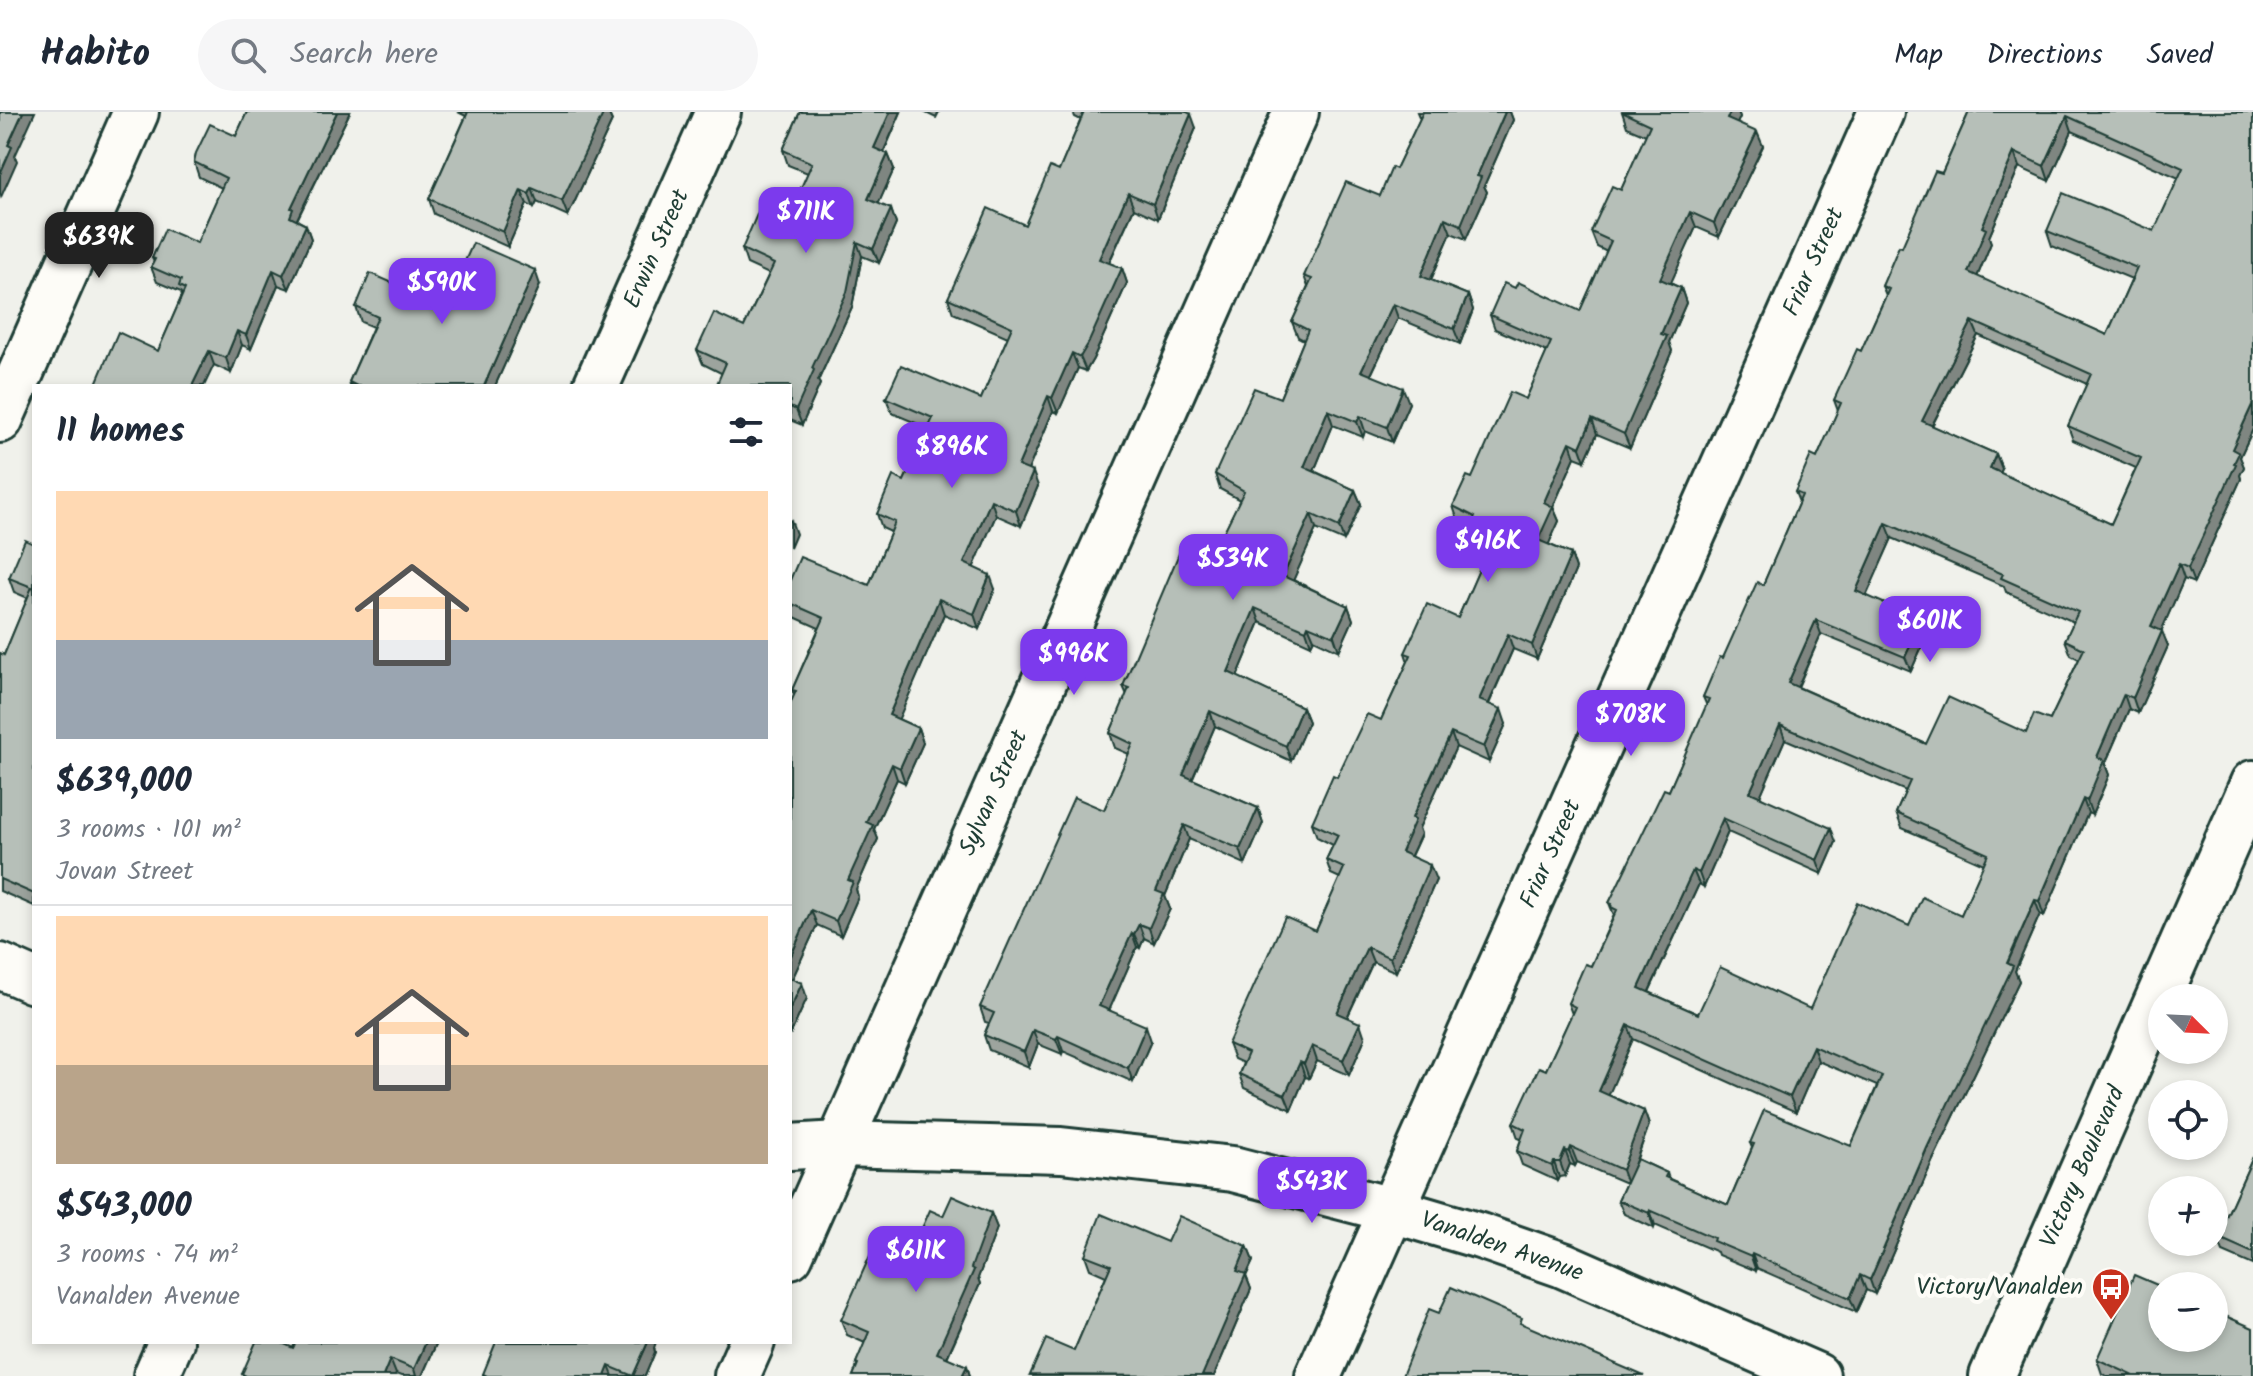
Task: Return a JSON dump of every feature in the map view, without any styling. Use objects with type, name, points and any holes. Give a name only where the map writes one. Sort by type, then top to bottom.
[{"type":"street","points":[[0,420],[136,112]]},
{"type":"street","name":"Erwin Street","points":[[597,384],[718,112]]},
{"type":"street","name":"Sylvan Street","points":[[792,1251],[1296,112]]},
{"type":"street","name":"Friar Street","points":[[1318,1376],[1881,112]]},
{"type":"street","name":"Victory Boulevard","points":[[1992,1376],[2253,783]]},
{"type":"street","points":[[0,966],[32,980]]},
{"type":"street","name":"Vanalden Avenue","points":[[792,1147],[838,1144],[1061,1150],[1233,1169],[1392,1210],[1563,1265],[1817,1376]]},
{"type":"street","points":[[156,1376],[170,1344]]},
{"type":"street","points":[[737,1376],[751,1344]]},
{"type":"building","points":[[0,112],[23,112],[8,145],[12,147],[0,174]]},
{"type":"building","points":[[247,112],[337,112],[291,208],[290,217],[306,225],[283,275],[273,270],[246,335],[237,331],[226,358],[209,351],[193,384],[96,384],[118,332],[158,351],[185,289],[179,286],[181,280],[151,267],[155,259],[152,258],[165,229],[197,243],[226,178],[194,162],[196,153],[210,124],[236,136]]},
{"type":"building","points":[[468,112],[604,112],[562,201],[532,188],[529,194],[521,190],[503,232],[429,199]]},
{"type":"building","points":[[800,112],[890,112],[874,148],[888,154],[868,199],[891,209],[873,249],[857,242],[847,292],[796,410],[792,408],[792,384],[717,384],[726,363],[697,350],[714,313],[744,327],[774,264],[742,249],[758,212],[785,224],[812,163],[783,150]]},
{"type":"building","points":[[1084,112],[1191,114],[1153,204],[1128,193],[1099,259],[1122,268],[1088,344],[1080,357],[1072,353],[1052,398],[1048,396],[1018,466],[1033,472],[1016,511],[991,500],[964,563],[990,575],[974,614],[939,599],[889,715],[918,728],[900,768],[892,764],[866,822],[873,825],[848,880],[853,882],[836,921],[811,910],[792,953],[792,700],[796,691],[792,690],[824,618],[792,604],[792,575],[800,557],[869,585],[895,522],[877,514],[893,476],[904,481],[933,418],[886,398],[901,365],[981,399],[1012,327],[948,298],[988,208],[1025,225],[1050,167],[1059,171]]},
{"type":"building","points":[[1423,112],[1505,112],[1477,176],[1481,177],[1461,225],[1445,218],[1421,276],[1468,295],[1454,329],[1393,304],[1361,371],[1403,388],[1387,427],[1360,416],[1357,422],[1328,410],[1304,467],[1355,490],[1339,527],[1311,514],[1283,576],[1348,606],[1334,636],[1308,625],[1306,630],[1255,608],[1228,672],[1302,707],[1286,746],[1210,711],[1183,775],[1258,808],[1240,849],[1184,825],[1156,891],[1164,894],[1149,928],[1139,924],[1132,933],[1099,1006],[1146,1026],[1128,1068],[1058,1036],[1056,1039],[1033,1030],[1024,1052],[984,1035],[994,1013],[980,1007],[1074,797],[1104,810],[1133,744],[1110,733],[1129,688],[1123,686],[1183,544],[1212,556],[1244,491],[1215,474],[1254,388],[1280,398],[1308,330],[1292,322],[1312,279],[1304,276],[1346,182],[1380,196],[1392,167],[1396,169]]},
{"type":"building","points":[[1622,112],[1730,112],[1727,119],[1757,132],[1714,223],[1690,212],[1660,279],[1681,288],[1661,334],[1667,336],[1624,434],[1592,419],[1580,447],[1570,442],[1544,502],[1553,507],[1538,540],[1571,554],[1532,645],[1508,634],[1479,700],[1501,709],[1484,747],[1451,733],[1412,818],[1415,820],[1401,852],[1430,865],[1390,958],[1367,947],[1337,1013],[1360,1023],[1343,1060],[1312,1046],[1304,1064],[1300,1062],[1285,1095],[1239,1074],[1248,1053],[1228,1044],[1285,917],[1316,931],[1344,868],[1326,860],[1338,835],[1312,823],[1333,775],[1337,777],[1367,714],[1381,720],[1411,655],[1405,653],[1427,604],[1458,618],[1485,556],[1462,545],[1475,517],[1453,506],[1467,476],[1472,478],[1510,392],[1526,399],[1551,342],[1490,315],[1504,283],[1515,288],[1518,282],[1580,311],[1611,241],[1591,232],[1612,186],[1621,190],[1650,125]]},
{"type":"building","points":[[1969,112],[2253,112],[2253,403],[2232,449],[2239,453],[2236,464],[2188,568],[2179,564],[2151,626],[2162,631],[2133,698],[2124,694],[2097,757],[2104,760],[2087,801],[2083,799],[2039,901],[2035,900],[2007,963],[2013,966],[1927,1148],[1870,1280],[1860,1275],[1850,1298],[1752,1254],[1751,1257],[1713,1241],[1714,1238],[1650,1210],[1649,1213],[1618,1200],[1637,1159],[1667,1173],[1665,1177],[1728,1205],[1754,1144],[1750,1143],[1764,1110],[1851,1146],[1882,1076],[1813,1046],[1790,1097],[1628,1025],[1599,1091],[1644,1111],[1622,1170],[1571,1147],[1569,1152],[1565,1150],[1560,1162],[1554,1162],[1552,1166],[1517,1151],[1525,1129],[1513,1123],[1539,1067],[1546,1070],[1575,1007],[1568,1003],[1585,964],[1591,966],[1617,910],[1609,903],[1664,789],[1669,791],[1709,699],[1703,697],[1720,657],[1723,658],[1757,582],[1763,585],[1802,495],[1795,492],[1811,455],[1817,458],[1841,403],[1834,400],[1857,349],[1861,351],[1889,289],[1882,286],[1899,246],[1902,247],[1935,171],[1942,173]],"holes":[[[2067,116],[2183,168],[2154,231],[2063,193],[2047,231],[2137,268],[2107,335],[1968,272],[1986,229],[1982,227],[2014,152],[2044,166]],[[1972,321],[2091,374],[2068,426],[2141,458],[2111,524],[1990,468],[1996,454],[1922,421]],[[1886,523],[2003,574],[2001,578],[2078,612],[2065,640],[2084,649],[2050,720],[2034,714],[2026,733],[1948,697],[1926,744],[1788,683],[1816,620],[1905,657],[1922,620],[1856,591]],[[1780,725],[1910,781],[1896,813],[1988,854],[1961,915],[1922,897],[1909,926],[1857,902],[1810,1009],[1720,967],[1698,1014],[1639,988],[1693,870],[1699,873],[1723,818],[1817,860],[1831,828],[1750,792]]]},
{"type":"building","points":[[473,243],[535,270],[485,384],[349,382],[378,317],[356,307],[370,273],[445,306]]},
{"type":"building","points":[[25,540],[32,543],[32,587],[9,578]]},
{"type":"building","points":[[32,587],[32,893],[0,879],[0,653],[4,655]]},
{"type":"building","points":[[792,979],[802,983],[792,1005]]},
{"type":"building","points":[[2253,1157],[2253,1253],[2228,1242],[2228,1213]]},
{"type":"building","points":[[952,1196],[991,1213],[971,1268],[974,1270],[937,1353],[967,1366],[962,1376],[853,1376],[869,1332],[841,1320],[882,1229],[915,1244],[930,1210],[943,1216]]},
{"type":"building","points":[[1101,1214],[1167,1242],[1179,1216],[1247,1246],[1237,1271],[1246,1274],[1202,1376],[1030,1375],[1046,1339],[1074,1351],[1111,1265],[1085,1255]]},
{"type":"building","points":[[2134,1275],[2148,1281],[2148,1352],[2228,1352],[2228,1317],[2253,1328],[2253,1376],[2134,1376],[2097,1359]]},
{"type":"building","points":[[1451,1287],[1522,1318],[1520,1323],[1644,1376],[1402,1376],[1429,1309],[1439,1313]]},
{"type":"building","points":[[255,1344],[284,1344],[293,1348],[295,1344],[425,1344],[414,1369],[390,1359],[383,1376],[242,1374]]},
{"type":"building","points":[[495,1344],[647,1344],[633,1376],[609,1366],[605,1376],[483,1374]]},
{"type":"place","name":"Victory/Vanalden","points":[[2111,1321]]}]
